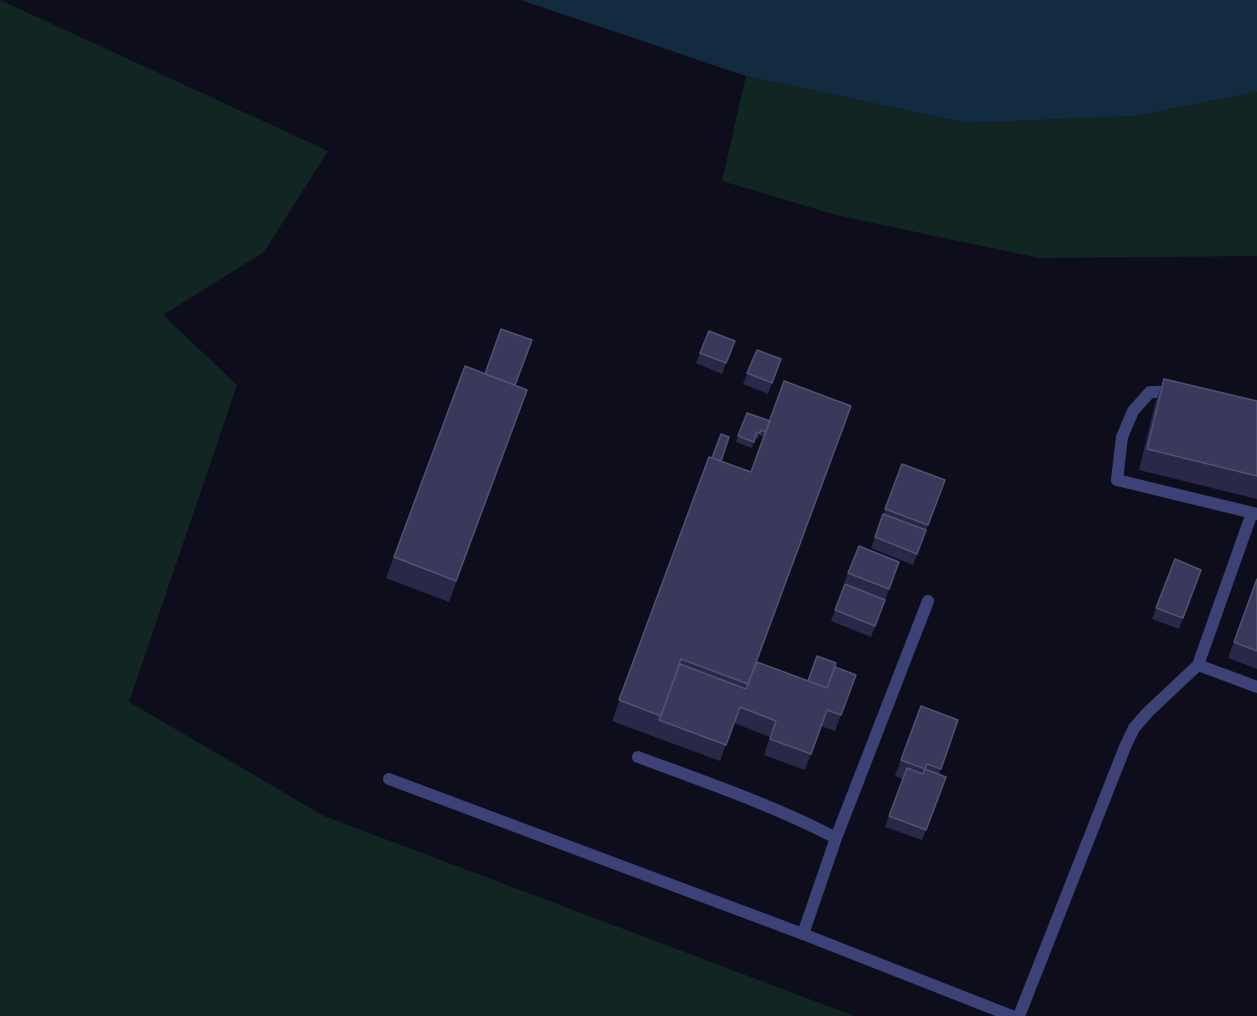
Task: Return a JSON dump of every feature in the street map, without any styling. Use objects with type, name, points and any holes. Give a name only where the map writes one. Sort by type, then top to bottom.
[{"type":"street","points":[[1019,1016],[1125,747],[1134,728],[1148,712],[1198,665],[1254,514],[1117,480],[1122,437],[1133,411],[1150,392],[1170,391],[1188,395]]},
{"type":"street","points":[[803,934],[836,838],[928,601]]},
{"type":"street","points":[[1198,665],[1257,687]]},
{"type":"street","points":[[638,757],[726,789],[809,824],[836,838]]},
{"type":"street","points":[[389,779],[803,934],[1012,1016]]},
{"type":"green space","points":[[0,0],[328,151],[264,252],[163,315],[237,385],[129,702],[324,816],[854,1016],[0,1016]]},
{"type":"green space","points":[[746,76],[966,123],[1136,116],[1257,92],[1257,256],[1039,258],[836,215],[722,181]]},
{"type":"water","points":[[521,0],[1257,0],[1257,92],[1136,116],[966,123],[746,76]]},
{"type":"building","points":[[501,329],[532,340],[515,385],[485,374]]},
{"type":"building","points":[[709,331],[735,341],[726,363],[700,353]]},
{"type":"building","points":[[757,350],[781,359],[772,383],[747,373]]},
{"type":"building","points":[[465,366],[527,390],[456,581],[394,557]]},
{"type":"building","points":[[1164,379],[1257,401],[1257,476],[1147,449]]},
{"type":"building","points":[[784,381],[851,406],[748,684],[681,659],[661,716],[619,700],[709,457],[751,472]]},
{"type":"building","points":[[747,413],[770,421],[766,432],[761,430],[760,433],[757,432],[754,442],[738,436]]},
{"type":"building","points":[[721,434],[729,437],[721,461],[712,458]]},
{"type":"building","points":[[902,464],[945,480],[928,525],[885,509]]},
{"type":"building","points":[[883,514],[926,530],[917,554],[875,537]]},
{"type":"building","points":[[859,546],[899,562],[889,589],[848,573]]},
{"type":"building","points":[[1175,559],[1201,570],[1183,618],[1156,608]]},
{"type":"building","points":[[1257,579],[1257,651],[1234,642]]},
{"type":"building","points":[[845,584],[885,600],[875,626],[835,610]]},
{"type":"building","points":[[817,656],[836,663],[827,688],[808,681]]},
{"type":"building","points":[[757,662],[827,688],[835,667],[856,675],[841,715],[827,710],[811,754],[770,739],[776,721],[740,707],[726,745],[659,720],[680,664],[746,689]]},
{"type":"building","points":[[921,706],[958,720],[941,769],[927,764],[925,769],[901,760]]},
{"type":"building","points":[[907,768],[923,774],[925,769],[946,777],[926,830],[889,816]]}]
